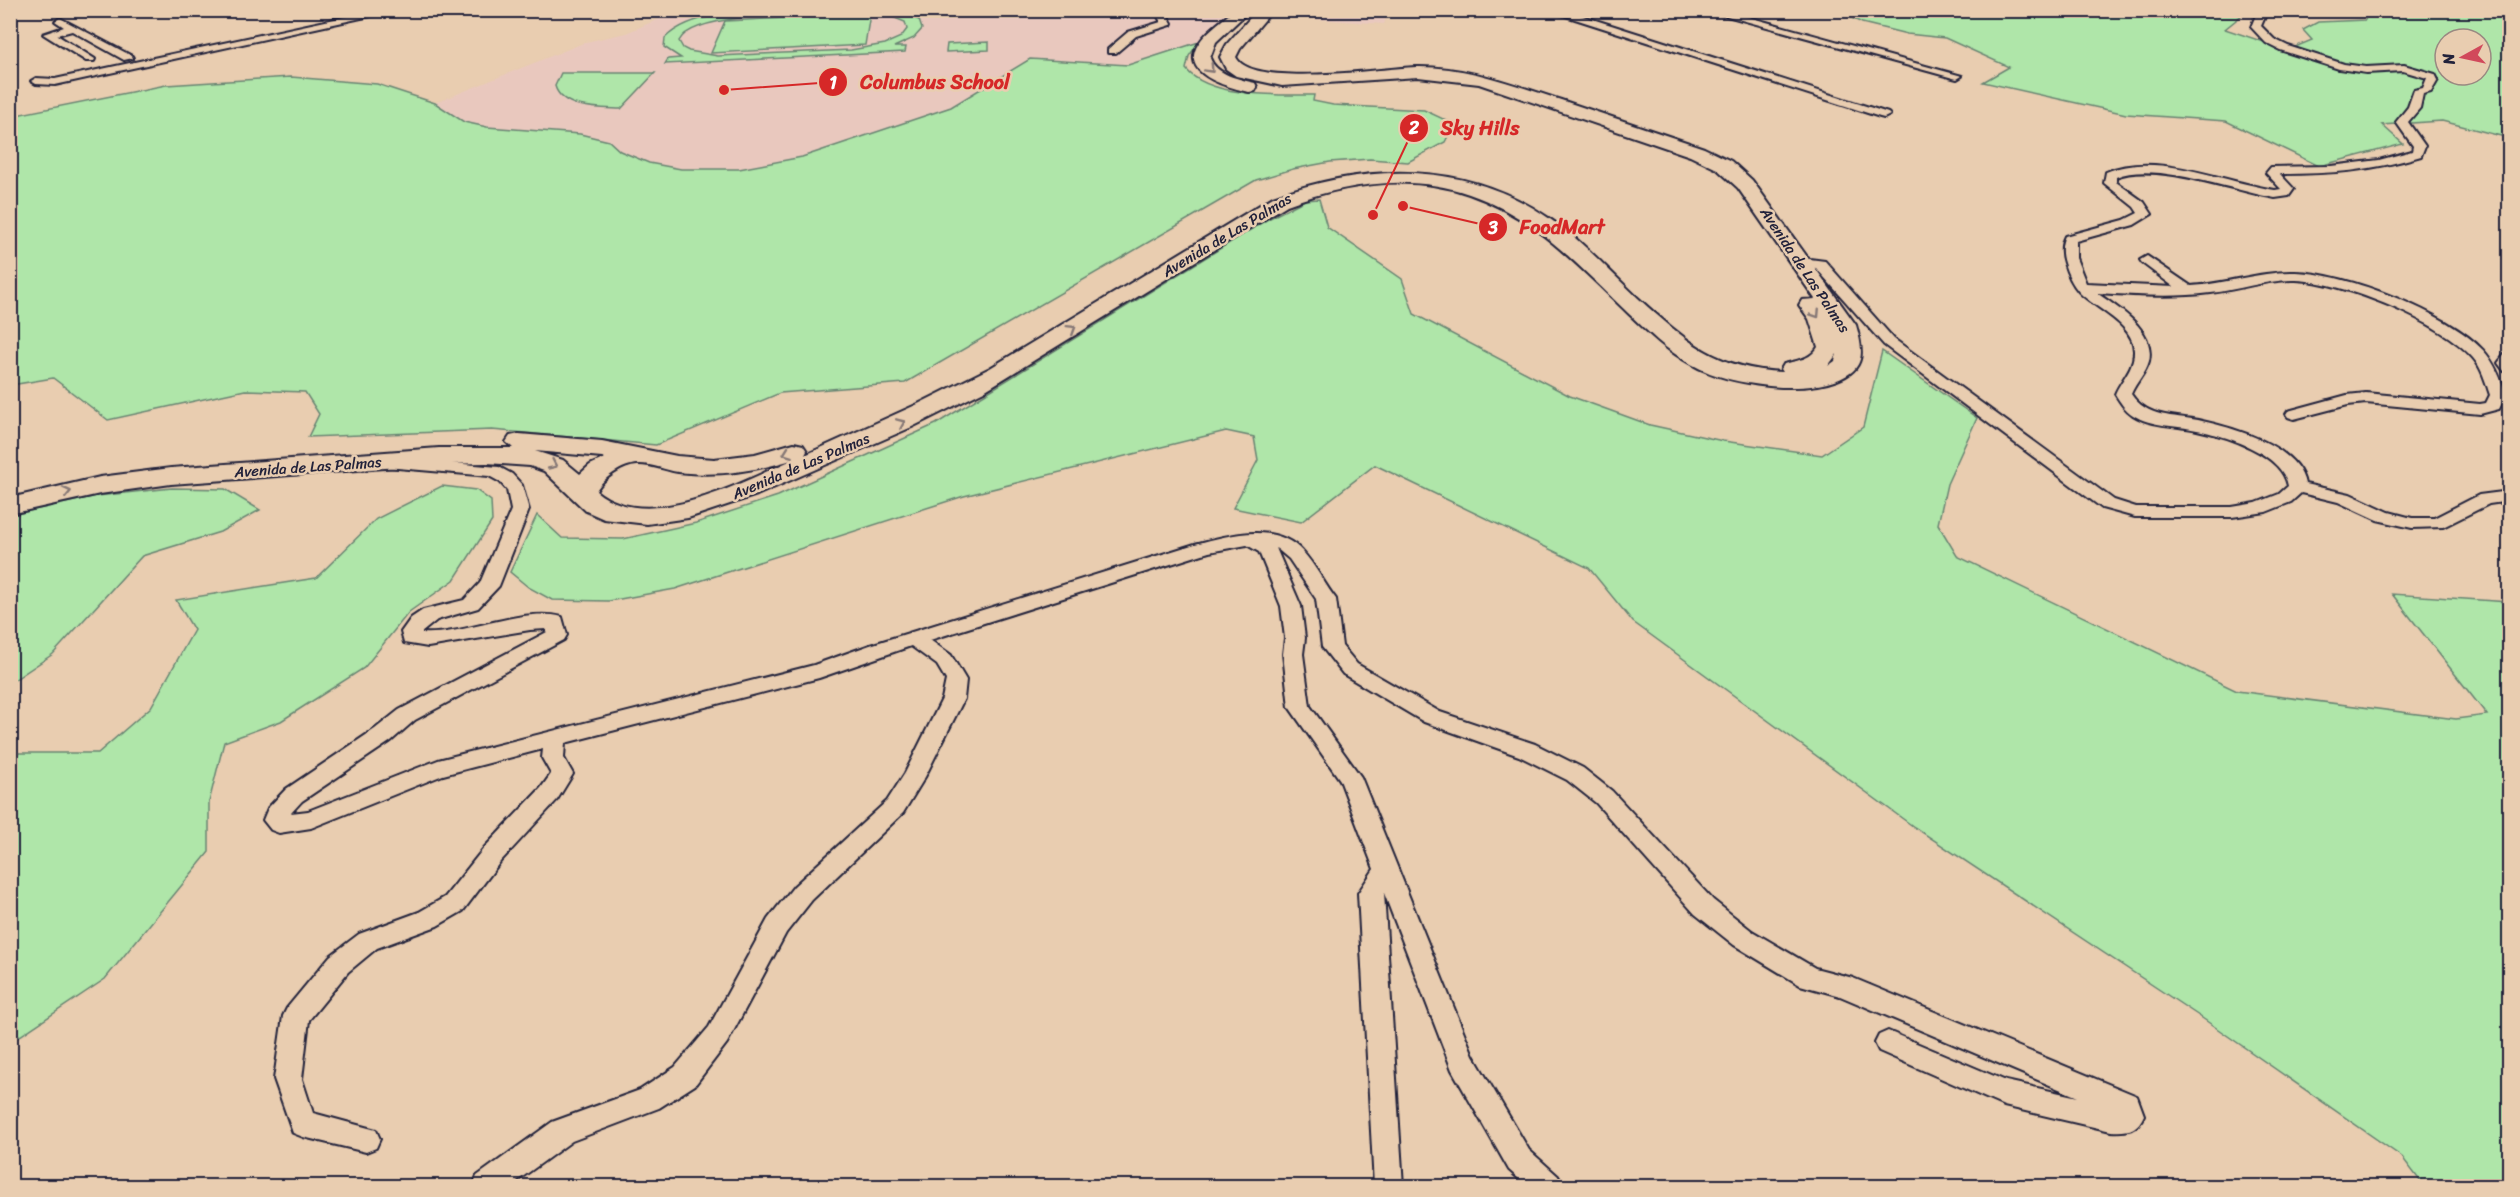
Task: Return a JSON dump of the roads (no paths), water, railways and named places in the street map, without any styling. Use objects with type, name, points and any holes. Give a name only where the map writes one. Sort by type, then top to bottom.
[{"type":"main road","name":"Avenida de Las Palmas","points":[[10,487],[97,468],[149,461],[327,449],[521,442],[578,446],[640,455],[677,464],[714,467],[749,464],[779,456],[906,401],[980,364],[1239,205],[1279,186],[1340,172],[1413,171],[1470,180],[1508,191],[1559,219],[1680,329],[1701,347],[1719,358],[1734,365],[1766,371],[1798,369],[1816,364],[1825,357],[1830,347],[1820,319],[1731,193],[1701,165],[1651,143],[1479,88],[1455,83],[1404,81],[1324,90],[1281,91],[1227,81],[1205,67],[1202,54],[1210,41],[1243,10]]},
{"type":"main road","name":"Avenida de Las Palmas","points":[[10,506],[75,490],[131,481],[481,456],[530,458],[548,462],[562,469],[597,505],[626,515],[666,514],[716,501],[955,398],[1280,201],[1327,184],[1382,178],[1418,179],[1462,186],[1502,199],[1550,229],[1691,355],[1734,375],[1784,381],[1824,376],[1835,371],[1850,358],[1851,337],[1802,262],[1735,173],[1716,161],[1678,145],[1466,76],[1418,72],[1293,81],[1265,79],[1242,72],[1229,61],[1230,52],[1266,10]]},
{"type":"main road","points":[[583,491],[592,478],[603,469],[624,459],[640,455]]},
{"type":"main road","points":[[714,467],[724,476],[725,482],[725,488],[716,501]]},
{"type":"street","points":[[359,10],[124,56],[50,75],[36,81],[46,83],[65,80],[393,10]]},
{"type":"street","points":[[1112,51],[1132,34],[1157,28],[1167,22],[1159,10]]},
{"type":"street","points":[[1459,11],[1478,14],[1486,10]]},
{"type":"street","points":[[1552,10],[1884,115]]},
{"type":"street","points":[[1710,10],[1957,76]]},
{"type":"street","points":[[2263,10],[2256,27],[2270,41],[2284,48],[2353,69],[2404,68],[2431,76],[2433,80],[2427,90],[2418,93],[2414,108],[2402,122],[2419,146],[2417,153],[2380,164],[2331,170],[2275,170],[2272,173],[2288,189],[2284,193],[2275,194],[2150,169],[2125,167],[2110,175],[2110,183],[2118,192],[2142,206],[2145,214],[2137,220],[2082,232],[2070,239],[2067,250],[2080,283],[2139,334],[2144,349],[2140,364],[2127,382],[2123,394],[2130,405],[2145,415],[2206,427],[2273,454],[2289,465],[2297,477],[2297,488]]},
{"type":"street","points":[[60,21],[124,56]]},
{"type":"street","points":[[73,28],[48,34],[90,59]]},
{"type":"street","points":[[78,61],[124,56]]},
{"type":"street","points":[[2147,260],[2188,291]]},
{"type":"street","points":[[1802,262],[1820,264],[1889,342],[2108,504],[2135,512],[2232,512],[2260,508],[2285,498],[2297,488]]},
{"type":"street","points":[[2080,283],[2149,290],[2188,291],[2297,276],[2351,288],[2396,305],[2462,339],[2478,353],[2490,372],[2498,395],[2493,406],[2480,409],[2366,398],[2347,400],[2294,414]]},
{"type":"street","points":[[2510,357],[2506,363],[2510,368]]},
{"type":"street","points":[[374,462],[493,471],[506,478],[516,489],[520,510],[489,586],[471,604],[430,615],[418,623],[411,632],[411,638],[428,640],[530,623],[555,622],[557,635],[407,715],[294,795],[276,813],[274,820],[279,824],[311,819],[438,768],[819,671],[1202,548],[1250,539],[1275,542],[1296,555],[1326,599],[1332,647],[1350,669],[1432,717],[1527,750],[1575,774],[1604,797],[1652,848],[1671,874],[1704,907],[1743,938],[1809,977],[1844,986],[2127,1105],[2130,1115],[2125,1119],[2111,1118],[2004,1093],[1888,1043]]},
{"type":"street","points":[[2297,488],[2344,498],[2383,516],[2412,524],[2436,523],[2485,499],[2510,496]]},
{"type":"street","points":[[1250,539],[1268,549],[1291,606],[1295,638],[1293,654],[1300,707],[1350,777],[1462,1061],[1519,1160],[1548,1186]]},
{"type":"street","points":[[487,1186],[561,1131],[650,1099],[685,1076],[718,1035],[777,926],[803,893],[895,807],[914,777],[953,699],[956,680],[944,660],[915,639]]},
{"type":"street","points":[[366,1139],[303,1124],[288,1079],[296,1016],[339,964],[368,941],[428,919],[454,904],[492,855],[549,794],[562,774],[553,758],[555,737]]},
{"type":"street","points":[[1387,871],[1370,893],[1389,1186]]},
{"type":"place","name":"Columbus School","points":[[724,90]]},
{"type":"place","name":"FoodMart","points":[[1403,206]]},
{"type":"place","name":"Sky Hills","points":[[1373,215]]}]
